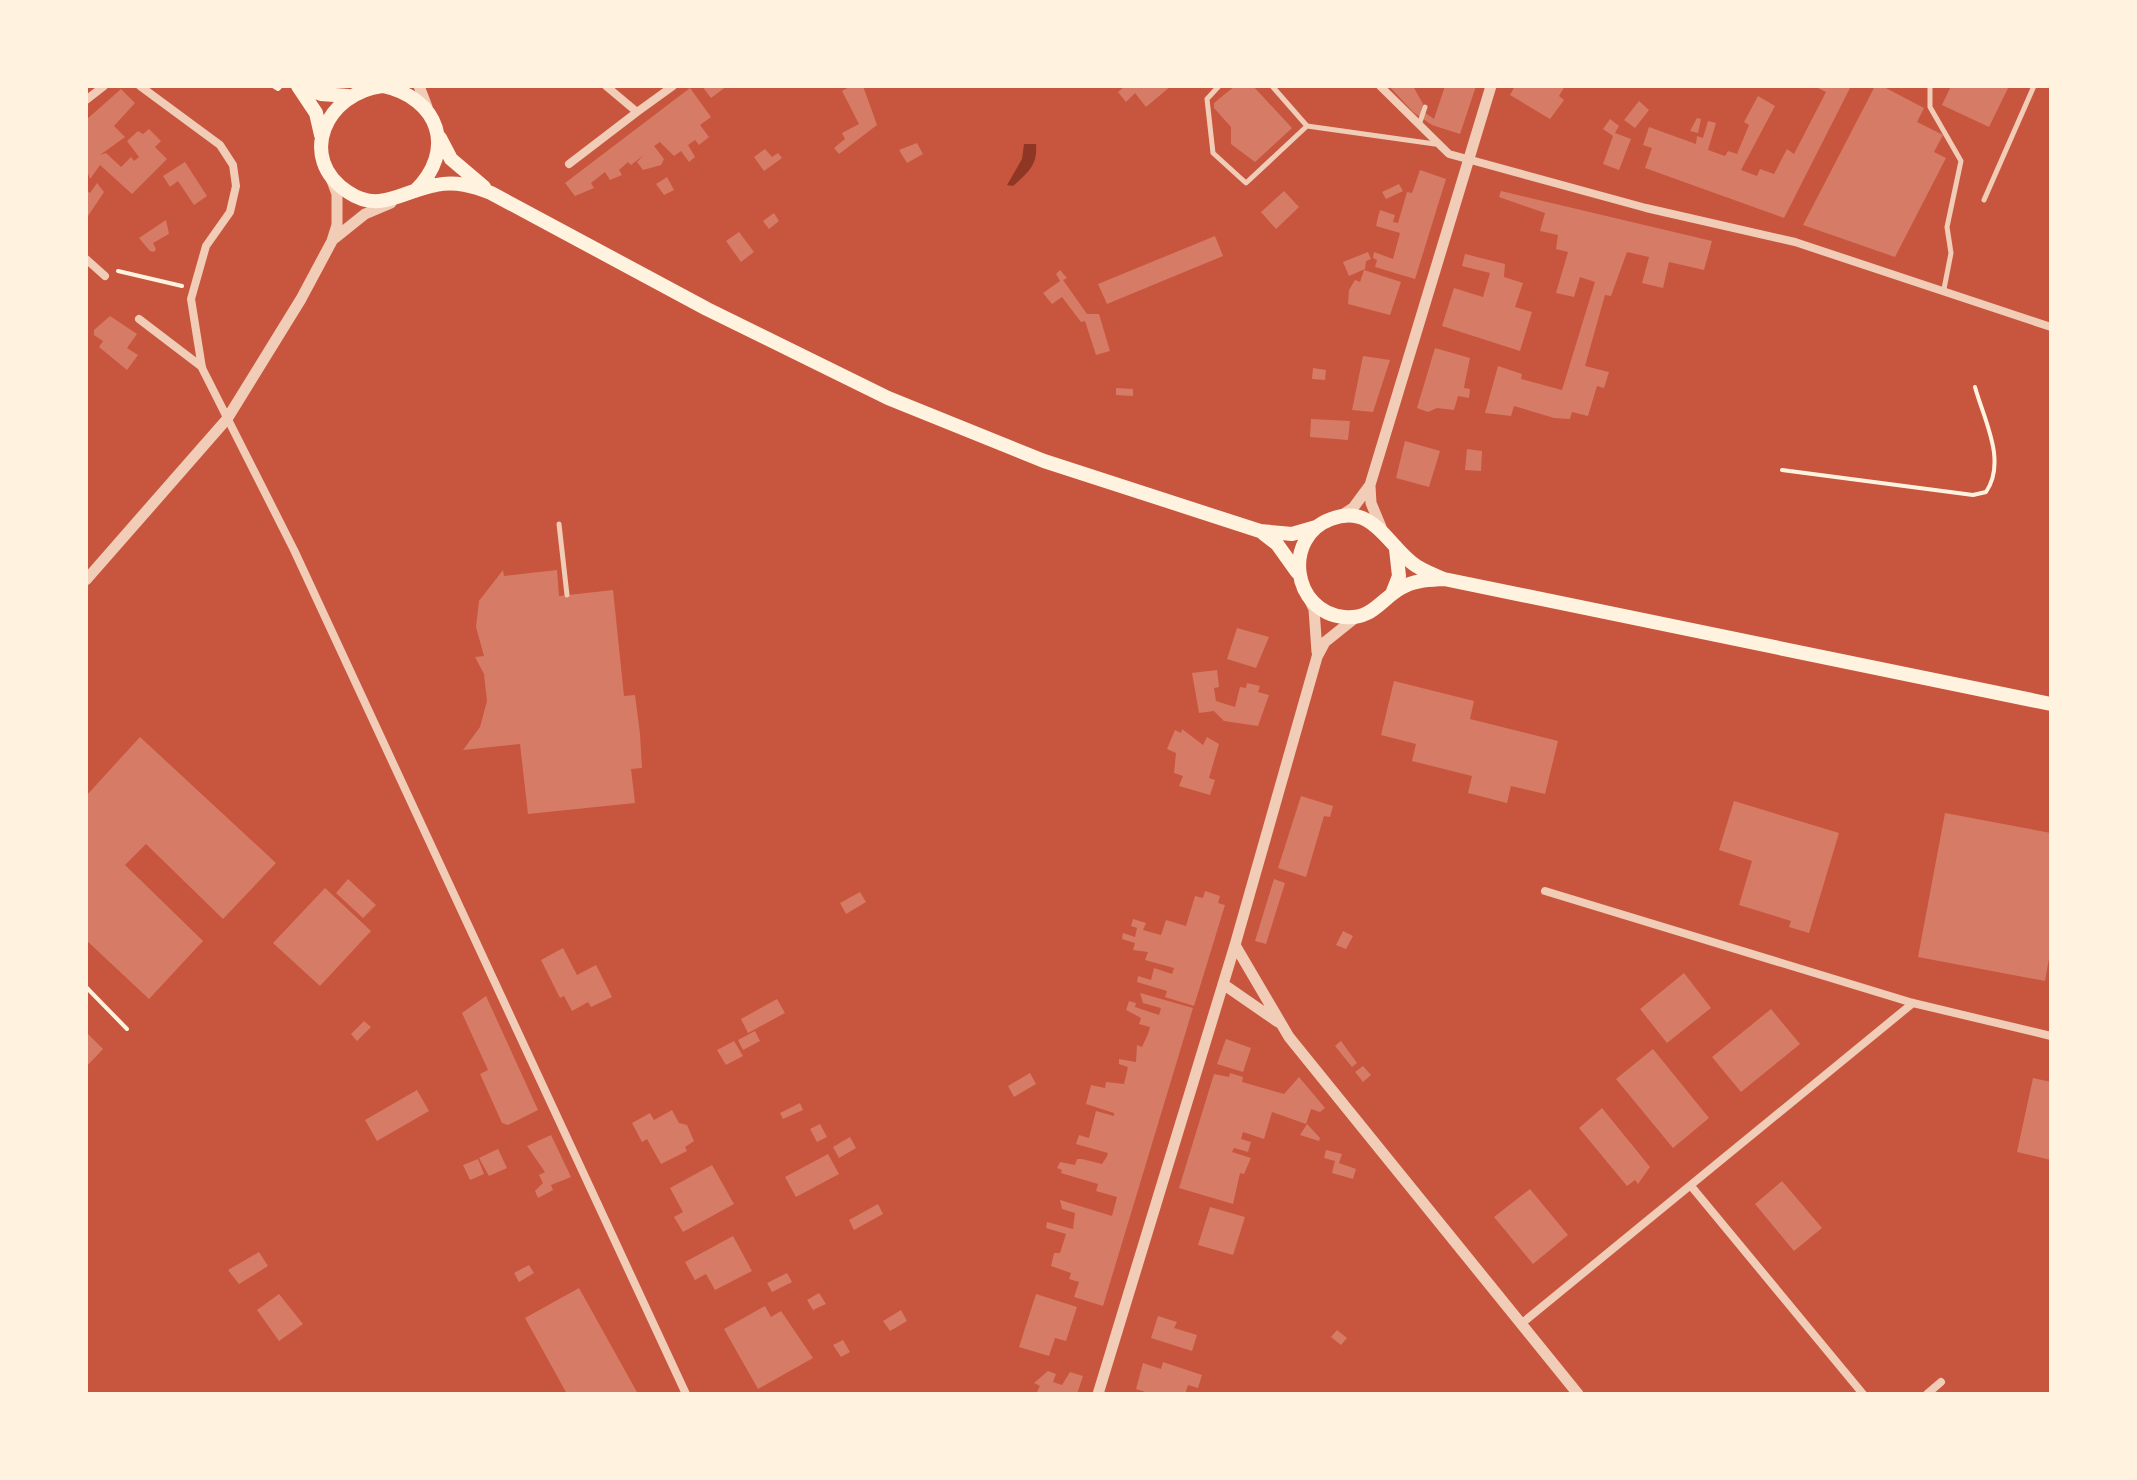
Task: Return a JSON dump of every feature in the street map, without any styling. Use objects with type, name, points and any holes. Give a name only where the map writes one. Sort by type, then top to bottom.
[{"type":"main road","points":[[298,86],[321,94],[348,96],[383,86],[410,95],[430,115],[451,159],[491,193],[707,309],[888,398],[1044,461],[1260,531],[1292,534],[1338,517],[1353,516],[1381,527],[1396,548],[1419,568],[1444,579],[2051,704]]},
{"type":"main road","points":[[298,86],[316,113],[326,166],[348,192],[380,202],[456,183],[491,193]]},
{"type":"main road","points":[[322,140],[335,108],[348,96]]},
{"type":"main road","points":[[415,191],[434,166],[438,134]]},
{"type":"main road","points":[[1299,575],[1302,549],[1316,527]]},
{"type":"main road","points":[[1260,531],[1277,544],[1299,575],[1307,596],[1329,614],[1356,617],[1367,614],[1401,588],[1444,579]]},
{"type":"main road","points":[[1387,601],[1399,576],[1396,548]]},
{"type":"street","points":[[86,100],[104,86]]},
{"type":"street","points":[[140,86],[220,145],[233,165],[236,186],[230,212],[206,246],[191,299],[202,368],[301,567],[686,1394]]},
{"type":"street","points":[[419,86],[430,115]]},
{"type":"street","points":[[606,86],[637,112]]},
{"type":"street","points":[[569,164],[673,86]]},
{"type":"street","points":[[1380,86],[1435,144],[1467,161],[1646,208],[1795,242],[2051,327]]},
{"type":"street","points":[[1338,517],[1353,508],[1370,485],[1491,86]]},
{"type":"street","points":[[86,580],[227,419],[301,299],[332,241],[338,207],[326,166]]},
{"type":"street","points":[[332,241],[354,221],[397,200]]},
{"type":"street","points":[[86,259],[105,276]]},
{"type":"street","points":[[139,319],[202,368]]},
{"type":"street","points":[[1370,485],[1371,503],[1381,527]]},
{"type":"street","points":[[1307,596],[1314,609],[1317,657]]},
{"type":"street","points":[[1098,1394],[1235,945],[1317,657],[1325,642],[1356,617]]},
{"type":"street","points":[[1545,891],[1913,1003],[2051,1036]]},
{"type":"street","points":[[1235,945],[1281,1025],[1578,1394]]},
{"type":"street","points":[[1223,984],[1281,1025]]},
{"type":"street","points":[[1521,1324],[1913,1003]]},
{"type":"street","points":[[1691,1186],[1863,1394]]},
{"type":"street","points":[[1927,1394],[1941,1382]]},
{"type":"lane","points":[[1219,86],[1207,99],[1213,153],[1246,183],[1307,126]]},
{"type":"lane","points":[[1272,86],[1307,126],[1435,144]]},
{"type":"lane","points":[[1930,86],[1930,107],[1961,161],[1947,227],[1951,253],[1944,289]]},
{"type":"lane","points":[[1984,200],[2034,86]]},
{"type":"lane","points":[[1418,127],[1425,107]]},
{"type":"lane","points":[[559,524],[567,595]]},
{"type":"path","points":[[273,86],[278,89],[281,86]]},
{"type":"path","points":[[105,276],[122,269],[193,288]]},
{"type":"path","points":[[1782,470],[1973,495],[1986,492],[1993,481],[1997,464],[1975,387]]},
{"type":"path","points":[[86,987],[127,1029]]},
{"type":"shaded area","points":[[1024,144],[1036,144],[1033,164],[1013,186],[1007,185],[1022,159]]},
{"type":"building","points":[[702,86],[727,86],[711,98]]},
{"type":"building","points":[[851,86],[863,86],[877,125],[839,154],[834,148],[845,139],[842,133],[859,124],[842,91]]},
{"type":"building","points":[[1125,86],[1171,86],[1146,107],[1135,93],[1126,102],[1118,92]]},
{"type":"building","points":[[1235,86],[1253,86],[1292,128],[1255,162],[1231,144],[1231,127],[1214,108],[1214,103]]},
{"type":"building","points":[[1389,86],[1413,86],[1423,104],[1421,110],[1434,119],[1445,86],[1476,86],[1460,134],[1432,125],[1413,112]]},
{"type":"building","points":[[1515,86],[1565,86],[1559,96],[1564,100],[1550,119],[1510,95]]},
{"type":"building","points":[[1814,86],[1851,86],[1784,218],[1645,168],[1652,148],[1643,145],[1649,127],[1696,144],[1697,136],[1703,138],[1708,121],[1716,123],[1708,150],[1725,156],[1728,151],[1737,154],[1749,125],[1744,122],[1758,96],[1775,106],[1741,170],[1757,176],[1760,169],[1774,174],[1787,149],[1794,154],[1826,92]]},
{"type":"building","points":[[1875,86],[1882,86],[1924,108],[1917,122],[1943,135],[1934,152],[1946,158],[1895,257],[1803,225]]},
{"type":"building","points":[[1951,86],[2009,86],[1989,127],[1942,105]]},
{"type":"building","points":[[690,88],[711,117],[700,125],[709,137],[699,145],[695,140],[688,145],[695,157],[689,162],[681,151],[674,156],[660,142],[654,146],[664,159],[661,165],[643,170],[637,162],[644,155],[619,170],[622,175],[610,180],[605,172],[591,183],[594,188],[575,196],[565,183]]},
{"type":"building","points":[[121,89],[135,103],[114,126],[125,137],[100,155],[106,153],[121,167],[131,157],[134,161],[139,157],[127,141],[138,131],[143,134],[149,129],[161,141],[155,147],[167,159],[132,194],[100,165],[90,179],[86,168],[86,120]]},
{"type":"building","points":[[1639,101],[1649,110],[1635,128],[1624,120]]},
{"type":"building","points":[[1697,118],[1701,119],[1698,133],[1690,131]]},
{"type":"building","points":[[1610,119],[1619,126],[1615,133],[1631,139],[1619,170],[1603,164],[1613,136],[1603,129]]},
{"type":"building","points":[[917,143],[923,154],[907,163],[899,150]]},
{"type":"building","points":[[765,149],[772,157],[778,153],[782,158],[764,171],[754,157]]},
{"type":"building","points":[[185,162],[207,196],[194,205],[178,181],[170,187],[163,176]]},
{"type":"building","points":[[1420,170],[1446,179],[1415,279],[1375,267],[1377,260],[1373,258],[1374,252],[1393,259],[1400,233],[1376,226],[1380,210],[1395,215],[1393,222],[1398,223],[1407,192],[1412,193]]},
{"type":"building","points":[[667,177],[674,190],[664,195],[656,184]]},
{"type":"building","points":[[97,183],[104,192],[86,219],[86,190],[90,193]]},
{"type":"building","points":[[1399,184],[1403,191],[1386,199],[1382,192]]},
{"type":"building","points":[[1284,191],[1299,207],[1276,229],[1261,212]]},
{"type":"building","points":[[1501,191],[1712,241],[1704,270],[1669,262],[1663,288],[1642,283],[1649,257],[1627,252],[1611,296],[1605,295],[1585,366],[1609,372],[1604,388],[1597,386],[1588,416],[1572,412],[1570,419],[1554,418],[1514,406],[1511,416],[1485,413],[1498,366],[1522,374],[1521,379],[1562,390],[1595,282],[1580,277],[1574,297],[1556,293],[1568,252],[1556,249],[1558,235],[1540,231],[1545,213],[1499,197]]},
{"type":"building","points":[[774,213],[779,221],[769,229],[763,221]]},
{"type":"building","points":[[166,220],[169,234],[153,243],[156,249],[150,251],[139,238]]},
{"type":"building","points":[[739,232],[754,252],[741,262],[726,241]]},
{"type":"building","points":[[1215,236],[1223,256],[1107,304],[1098,284]]},
{"type":"building","points":[[1368,252],[1371,259],[1366,261],[1365,269],[1349,276],[1343,262]]},
{"type":"building","points":[[1465,254],[1505,264],[1504,277],[1523,283],[1515,307],[1532,312],[1520,351],[1442,326],[1454,288],[1483,297],[1490,273],[1462,266]]},
{"type":"building","points":[[1060,270],[1067,278],[1063,280],[1087,314],[1099,314],[1110,351],[1096,355],[1085,321],[1081,322],[1062,297],[1052,304],[1043,293],[1060,281],[1056,274]]},
{"type":"building","points":[[1364,270],[1401,282],[1390,315],[1348,304],[1349,290],[1355,280],[1360,282]]},
{"type":"building","points":[[110,316],[137,334],[127,348],[138,355],[127,370],[99,347],[103,341],[94,335],[94,330]]},
{"type":"building","points":[[1435,348],[1470,358],[1464,388],[1470,389],[1469,398],[1458,396],[1454,410],[1437,408],[1428,412],[1417,408]]},
{"type":"building","points":[[1363,356],[1390,360],[1373,412],[1352,410]]},
{"type":"building","points":[[1313,368],[1326,370],[1325,380],[1312,379]]},
{"type":"building","points":[[1116,388],[1133,389],[1133,396],[1116,395]]},
{"type":"building","points":[[1311,419],[1350,421],[1348,440],[1310,437]]},
{"type":"building","points":[[1405,441],[1440,451],[1429,487],[1396,478]]},
{"type":"building","points":[[1467,449],[1482,451],[1481,471],[1465,470]]},
{"type":"building","points":[[503,570],[504,576],[557,570],[559,596],[613,590],[624,696],[635,695],[640,734],[642,768],[631,769],[635,803],[528,814],[520,744],[463,750],[480,727],[487,701],[484,674],[475,657],[484,656],[476,627],[479,601]]},
{"type":"building","points":[[1237,628],[1269,637],[1256,668],[1227,659]]},
{"type":"building","points":[[1217,670],[1219,687],[1214,688],[1216,701],[1235,707],[1240,687],[1246,688],[1247,683],[1260,686],[1258,692],[1269,695],[1258,726],[1224,721],[1214,711],[1199,713],[1192,673]]},
{"type":"building","points":[[1394,681],[1474,701],[1470,719],[1558,741],[1545,794],[1511,786],[1507,803],[1468,793],[1472,776],[1412,761],[1416,744],[1381,735]]},
{"type":"building","points":[[1182,729],[1203,745],[1207,737],[1219,744],[1209,778],[1215,780],[1210,795],[1179,786],[1183,776],[1174,773],[1176,753],[1167,749],[1175,730],[1181,733]]},
{"type":"building","points":[[140,737],[276,863],[223,919],[146,844],[125,865],[203,941],[149,999],[86,940],[86,796]]},
{"type":"building","points":[[1301,796],[1333,806],[1330,817],[1324,816],[1306,877],[1278,868]]},
{"type":"building","points":[[1734,801],[1839,833],[1809,933],[1789,927],[1791,921],[1739,905],[1752,861],[1719,850]]},
{"type":"building","points":[[1945,813],[2051,833],[2051,947],[2045,981],[1918,957]]},
{"type":"building","points":[[348,879],[376,905],[363,918],[336,893]]},
{"type":"building","points":[[1274,879],[1285,883],[1266,944],[1255,941]]},
{"type":"building","points":[[325,888],[371,931],[320,986],[273,943]]},
{"type":"building","points":[[1205,891],[1220,896],[1218,903],[1225,905],[1194,1006],[1165,997],[1167,991],[1137,982],[1138,976],[1151,980],[1154,968],[1172,974],[1174,968],[1145,960],[1148,952],[1133,950],[1135,943],[1122,939],[1123,933],[1135,937],[1137,928],[1131,926],[1133,919],[1146,923],[1143,930],[1161,935],[1166,920],[1186,926],[1195,896],[1203,898]]},
{"type":"building","points":[[860,892],[866,902],[846,914],[840,903]]},
{"type":"building","points":[[1343,931],[1353,936],[1346,949],[1336,945]]},
{"type":"building","points":[[563,948],[577,975],[596,965],[612,997],[591,1007],[588,1002],[572,1011],[564,996],[560,998],[541,960]]},
{"type":"building","points":[[1684,973],[1711,1008],[1667,1043],[1640,1009]]},
{"type":"building","points":[[1140,993],[1193,1008],[1103,1306],[1074,1297],[1079,1282],[1069,1279],[1071,1273],[1051,1266],[1054,1253],[1060,1253],[1066,1234],[1046,1228],[1047,1222],[1073,1229],[1075,1213],[1062,1209],[1060,1200],[1112,1216],[1117,1197],[1096,1191],[1098,1184],[1061,1173],[1062,1170],[1057,1168],[1060,1162],[1075,1165],[1077,1159],[1082,1159],[1102,1164],[1106,1158],[1108,1153],[1076,1144],[1079,1135],[1089,1138],[1096,1111],[1114,1116],[1114,1113],[1086,1104],[1091,1085],[1105,1088],[1106,1082],[1124,1084],[1128,1067],[1119,1064],[1119,1059],[1136,1062],[1137,1045],[1142,1047],[1148,1034],[1150,1027],[1139,1024],[1141,1018],[1126,1010],[1129,1001],[1136,1003],[1135,1007],[1159,1015],[1161,1008],[1143,1003]]},
{"type":"building","points":[[486,996],[538,1110],[508,1125],[502,1123],[480,1074],[488,1070],[462,1013]]},
{"type":"building","points":[[777,999],[785,1013],[748,1033],[741,1019]]},
{"type":"building","points":[[1771,1009],[1800,1044],[1741,1092],[1712,1057]]},
{"type":"building","points":[[364,1021],[371,1027],[357,1041],[351,1034]]},
{"type":"building","points":[[755,1031],[760,1041],[743,1050],[738,1040]]},
{"type":"building","points":[[86,1032],[103,1049],[86,1067]]},
{"type":"building","points":[[1226,1039],[1251,1048],[1243,1072],[1217,1064]]},
{"type":"building","points":[[734,1041],[743,1056],[726,1065],[717,1050]]},
{"type":"building","points":[[1341,1041],[1357,1063],[1352,1067],[1335,1046]]},
{"type":"building","points":[[1653,1049],[1709,1118],[1673,1148],[1616,1079]]},
{"type":"building","points":[[1363,1066],[1371,1075],[1363,1082],[1355,1072]]},
{"type":"building","points":[[1030,1073],[1036,1084],[1014,1097],[1008,1086]]},
{"type":"building","points":[[1230,1073],[1243,1077],[1242,1082],[1284,1094],[1299,1077],[1325,1108],[1320,1112],[1311,1109],[1306,1124],[1272,1112],[1264,1139],[1243,1132],[1241,1139],[1251,1142],[1248,1152],[1234,1148],[1232,1152],[1251,1158],[1244,1174],[1240,1173],[1233,1204],[1179,1188],[1214,1074],[1229,1077]]},
{"type":"building","points":[[2033,1078],[2051,1082],[2051,1160],[2017,1152]]},
{"type":"building","points":[[417,1090],[429,1111],[377,1141],[365,1120]]},
{"type":"building","points":[[800,1103],[803,1110],[783,1119],[780,1113]]},
{"type":"building","points":[[1602,1108],[1650,1167],[1638,1184],[1635,1180],[1627,1186],[1579,1128]]},
{"type":"building","points":[[672,1110],[679,1123],[687,1125],[694,1141],[685,1147],[687,1151],[661,1164],[647,1139],[642,1142],[632,1123],[650,1113],[654,1120]]},
{"type":"building","points":[[820,1124],[827,1137],[817,1142],[810,1129]]},
{"type":"building","points":[[1307,1124],[1320,1138],[1319,1141],[1300,1135]]},
{"type":"building","points":[[551,1135],[571,1177],[551,1185],[553,1190],[538,1198],[535,1191],[543,1183],[539,1175],[545,1172],[527,1146]]},
{"type":"building","points":[[850,1137],[856,1148],[839,1158],[833,1147]]},
{"type":"building","points":[[498,1149],[507,1168],[489,1176],[479,1158]]},
{"type":"building","points":[[1326,1150],[1342,1154],[1339,1163],[1356,1169],[1353,1179],[1332,1173],[1335,1161],[1324,1158]]},
{"type":"building","points":[[828,1154],[839,1174],[796,1197],[785,1177]]},
{"type":"building","points":[[478,1159],[484,1174],[470,1180],[463,1165]]},
{"type":"building","points":[[712,1165],[734,1204],[683,1232],[674,1217],[683,1212],[670,1188]]},
{"type":"building","points":[[1782,1181],[1822,1228],[1794,1251],[1755,1204]]},
{"type":"building","points":[[1530,1189],[1568,1235],[1533,1264],[1494,1217]]},
{"type":"building","points":[[878,1204],[883,1214],[854,1230],[849,1220]]},
{"type":"building","points":[[1210,1207],[1245,1217],[1233,1255],[1198,1245]]},
{"type":"building","points":[[733,1236],[752,1271],[715,1290],[706,1274],[695,1280],[685,1262]]},
{"type":"building","points":[[259,1252],[268,1266],[239,1284],[228,1270]]},
{"type":"building","points":[[529,1265],[534,1273],[519,1282],[514,1273]]},
{"type":"building","points":[[787,1273],[792,1282],[772,1292],[767,1283]]},
{"type":"building","points":[[579,1288],[638,1394],[567,1394],[525,1318]]},
{"type":"building","points":[[819,1293],[826,1304],[813,1310],[807,1300]]},
{"type":"building","points":[[279,1294],[303,1324],[279,1341],[257,1310]]},
{"type":"building","points":[[1036,1294],[1077,1307],[1066,1341],[1055,1338],[1049,1356],[1019,1347]]},
{"type":"building","points":[[765,1306],[771,1317],[781,1311],[813,1358],[758,1389],[724,1329]]},
{"type":"building","points":[[901,1310],[907,1321],[890,1331],[883,1321]]},
{"type":"building","points":[[1158,1316],[1177,1322],[1174,1328],[1197,1335],[1192,1351],[1151,1338]]},
{"type":"building","points":[[1337,1330],[1347,1338],[1341,1345],[1331,1337]]},
{"type":"building","points":[[843,1340],[850,1352],[841,1357],[833,1345]]},
{"type":"building","points":[[1163,1362],[1202,1375],[1198,1388],[1188,1385],[1185,1394],[1151,1394],[1136,1389],[1143,1363],[1161,1369]]},
{"type":"building","points":[[1048,1371],[1056,1374],[1053,1382],[1062,1385],[1070,1372],[1083,1376],[1077,1394],[1036,1394],[1040,1386],[1034,1383]]}]
